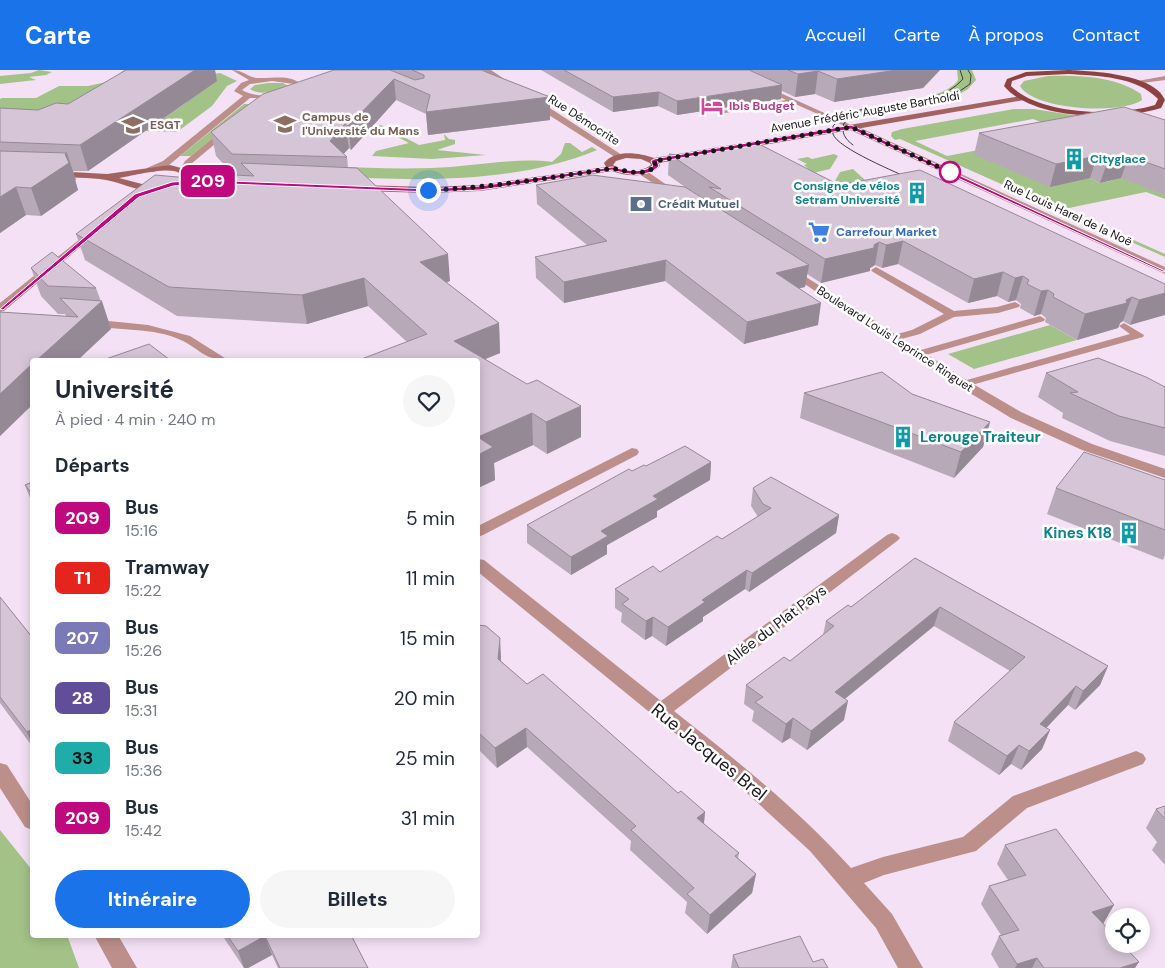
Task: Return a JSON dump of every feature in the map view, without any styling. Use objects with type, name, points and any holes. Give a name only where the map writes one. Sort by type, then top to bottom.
[{"type":"main road","points":[[1052,70],[1098,75],[1134,82],[1157,92],[1162,99],[1163,107],[1108,114]]},
{"type":"main road","points":[[1064,72],[1037,72],[1011,76],[1007,83],[1007,88],[1021,98],[1057,108],[1144,118]]},
{"type":"street","points":[[235,70],[256,81]]},
{"type":"street","points":[[486,70],[514,88]]},
{"type":"street","points":[[1134,82],[1165,78]]},
{"type":"street","points":[[283,80],[301,82],[300,87],[294,92],[268,97],[248,96],[240,93],[238,89],[242,85],[256,81],[283,80]]},
{"type":"street","points":[[165,186],[137,195],[130,184],[129,178],[166,163],[248,96]]},
{"type":"street","points":[[254,108],[268,97]]},
{"type":"street","name":"Rue Démocrite","points":[[529,98],[620,156]]},
{"type":"street","name":"Avenue Frédéric Auguste Bartholdi","points":[[654,161],[1021,98]]},
{"type":"street","points":[[182,178],[188,163],[237,122]]},
{"type":"street","name":"Rue Louis Harel de la Noë","points":[[851,127],[1165,271]]},
{"type":"street","points":[[346,188],[428,190],[480,188],[612,169],[642,172],[656,166],[654,161],[642,157],[620,156],[609,161],[608,164],[612,169]]},
{"type":"street","points":[[40,174],[107,177],[170,168],[182,178],[210,181]]},
{"type":"street","points":[[642,172],[688,202]]},
{"type":"street","points":[[107,177],[130,184]]},
{"type":"street","points":[[0,309],[103,224]]},
{"type":"street","name":"Boulevard Louis Leprince Ringuet","points":[[778,262],[964,384],[1016,415],[1048,431],[1124,461],[1165,474]]},
{"type":"street","points":[[73,321],[148,328],[186,338],[219,358]]},
{"type":"street","points":[[480,531],[632,452]]},
{"type":"street","name":"Allée du Plat Pays","points":[[660,711],[892,538]]},
{"type":"street","name":"Rue Jacques Brel","points":[[480,566],[743,778],[817,845],[884,921],[911,968]]},
{"type":"street","points":[[848,880],[883,866],[968,845],[1020,802],[1136,759]]},
{"type":"street","points":[[0,771],[30,819]]},
{"type":"street","points":[[107,938],[124,968]]},
{"type":"lane","points":[[757,84],[851,127]]},
{"type":"lane","points":[[725,111],[793,100]]},
{"type":"lane","points":[[876,270],[952,314]]},
{"type":"lane","points":[[894,338],[916,332],[952,314],[998,310],[1015,305]]},
{"type":"lane","points":[[918,354],[1040,319]]},
{"type":"lane","points":[[964,384],[1139,335],[1124,326]]},
{"type":"green space","points":[[39,70],[52,72],[46,75],[29,77],[36,80],[0,84],[0,76],[31,73]]},
{"type":"green space","points":[[124,70],[140,70],[169,88],[0,134],[0,99],[36,98],[59,86],[88,86],[111,81]]},
{"type":"green space","points":[[957,70],[972,70],[976,80],[968,89],[958,95],[940,101],[859,117],[844,114],[937,94],[950,88],[958,80]]},
{"type":"green space","points":[[220,73],[237,81],[227,86],[212,106],[177,132],[145,131],[186,103],[188,78]]},
{"type":"green space","points":[[1048,76],[1096,78],[1120,83],[1141,94],[1142,100],[1131,105],[1116,108],[1078,108],[1042,100],[1028,94],[1020,86],[1024,81]]},
{"type":"green space","points":[[283,83],[288,86],[264,93],[250,89],[255,85]]},
{"type":"green space","points":[[244,104],[254,104],[191,156],[180,156]]},
{"type":"green space","points":[[1014,109],[1034,109],[1078,116],[1090,178],[1100,183],[1110,181],[1165,162],[1165,199],[1146,192],[1064,209],[1165,254],[1165,257],[900,139],[895,140],[891,136],[892,132]],"holes":[[[1033,119],[1068,133],[947,156],[915,141]]]},
{"type":"green space","points":[[381,125],[419,145],[445,140],[444,134],[449,139],[455,140],[455,144],[437,150],[486,155],[432,159],[372,156],[376,151],[409,143],[377,126]]},
{"type":"green space","points":[[565,143],[570,143],[582,152],[592,147],[597,150],[555,164],[510,173],[464,178],[369,178],[231,170],[241,162],[360,168],[407,168],[522,161],[552,162],[561,154]]},
{"type":"green space","points":[[834,154],[838,156],[830,169],[813,173],[804,165],[807,164],[797,159],[808,157],[812,159]]},
{"type":"green space","points":[[853,169],[866,181],[851,184],[835,181],[840,172]]},
{"type":"green space","points":[[1050,325],[1077,340],[974,369],[948,354]]},
{"type":"green space","points":[[0,830],[30,868],[30,938],[68,938],[79,968],[0,968]]},
{"type":"building","points":[[126,70],[195,70],[80,145],[0,142],[0,108],[38,110],[56,103],[68,104]]},
{"type":"building","points":[[334,70],[390,70],[415,80],[424,78],[424,75],[412,70],[481,70],[550,97],[426,112],[430,95],[394,79],[348,126],[345,124],[330,141],[347,157],[232,154],[211,132],[263,94]]},
{"type":"building","points":[[564,70],[749,70],[782,85],[677,101],[659,92],[613,97]]},
{"type":"building","points":[[788,70],[897,70],[837,79],[818,71],[798,74]]},
{"type":"building","points":[[1124,107],[1165,120],[1165,169],[1129,156],[1108,160],[1097,156],[1056,164],[979,133]]},
{"type":"building","points":[[759,144],[839,185],[920,170],[1165,284],[1165,293],[1139,300],[1132,297],[1126,300],[1127,303],[1085,314],[1053,297],[1054,294],[1048,290],[1041,291],[1027,284],[1029,280],[1023,276],[1015,278],[1003,272],[974,279],[903,241],[886,245],[879,242],[874,245],[874,248],[825,259],[709,187],[721,189],[669,154],[688,156]]},
{"type":"building","points":[[0,151],[67,153],[65,154],[69,163],[31,188],[16,187],[0,197]]},
{"type":"building","points":[[241,163],[357,168],[448,254],[420,262],[499,323],[454,341],[527,384],[537,380],[581,406],[546,422],[532,413],[480,436],[480,358],[364,358],[427,334],[364,278],[302,295],[169,287],[76,234],[155,175],[189,178],[194,173],[254,176]]},
{"type":"building","points":[[592,175],[685,187],[809,265],[776,273],[821,303],[747,322],[666,260],[564,282],[535,257],[607,241],[536,185]]},
{"type":"building","points":[[52,252],[96,288],[48,286],[31,268]]},
{"type":"building","points":[[60,298],[102,301],[39,358],[30,358],[30,366],[0,394],[0,312],[78,317]]},
{"type":"building","points":[[149,344],[167,358],[109,358]]},
{"type":"building","points":[[1098,358],[1146,377],[1165,387],[1165,428],[1119,416],[1070,393],[1078,392],[1046,373]]},
{"type":"building","points":[[882,372],[912,394],[990,422],[961,452],[804,393]]},
{"type":"building","points":[[480,438],[493,447],[480,454]]},
{"type":"building","points":[[685,446],[711,462],[653,496],[658,499],[601,531],[608,536],[571,557],[527,525],[629,469],[632,471],[644,465],[646,466]]},
{"type":"building","points":[[1084,452],[1165,480],[1165,530],[1056,488]]},
{"type":"building","points":[[771,477],[839,515],[752,573],[747,570],[702,600],[705,602],[668,627],[653,617],[646,621],[622,604],[629,599],[615,589],[653,566],[660,572],[717,536],[722,539],[771,508],[763,504],[753,488]]},
{"type":"building","points":[[30,483],[30,491],[25,485]]},
{"type":"building","points":[[915,558],[1108,666],[1083,691],[1076,686],[1040,724],[1050,730],[1029,751],[1019,745],[1007,756],[954,722],[1025,657],[940,607],[835,692],[848,701],[811,731],[793,718],[786,724],[755,702],[763,697],[746,685],[784,657],[790,661],[834,626],[826,621],[848,605],[851,607]]},
{"type":"building","points":[[0,597],[30,634],[30,730],[27,732],[0,697]]},
{"type":"building","points":[[480,625],[486,626],[500,638],[498,659],[527,684],[543,674],[678,793],[681,791],[705,812],[697,818],[739,853],[735,856],[756,874],[710,915],[687,894],[694,888],[631,830],[636,826],[526,728],[495,748],[480,734]]},
{"type":"building","points":[[1165,806],[1165,819],[1156,809]]},
{"type":"building","points":[[1056,829],[1114,905],[1092,912],[1105,926],[1105,953],[1130,953],[1139,962],[1120,968],[1044,968],[1037,958],[1017,964],[999,936],[1019,930],[989,886],[1026,875],[1005,845]]},
{"type":"building","points":[[800,936],[813,962],[823,959],[828,968],[739,968],[733,955]]},
{"type":"building","points":[[229,938],[261,938],[238,951]]},
{"type":"building","points":[[266,938],[353,938],[368,968],[280,968]]},
{"type":"tram line","points":[[913,180],[869,160],[845,146],[833,134],[833,126],[845,116],[861,110],[933,97],[949,90],[963,79],[960,70]]},
{"type":"tram line","points":[[957,93],[970,84],[971,75],[968,70]]},
{"type":"tram line","points":[[853,117],[844,123],[843,130],[846,138],[853,145]]},
{"type":"bus line","name":"209","points":[[0,309],[137,195],[172,184],[206,181],[428,190],[480,188],[612,169],[622,172],[642,172],[656,166],[654,161],[851,127],[1165,271]]},
{"type":"place","name":"Ibis Budget","points":[[712,106]]},
{"type":"place","name":"Campus de l'Université du Mans","points":[[285,124]]},
{"type":"place","name":"ESGT","points":[[133,125]]},
{"type":"place","name":"Cityglace","points":[[1074,159]]},
{"type":"place","name":"Consigne de vélos Setram Université","points":[[917,193]]},
{"type":"place","name":"Crédit Mutuel","points":[[641,204]]},
{"type":"place","name":"Carrefour Market","points":[[819,232]]},
{"type":"place","name":"Lerouge Traiteur","points":[[903,437]]},
{"type":"place","name":"Kines K18","points":[[1129,533]]},
{"type":"route","points":[[428,190],[480,188],[612,169],[622,172],[642,172],[656,166],[654,161],[851,127],[958,176],[950,172]]}]
